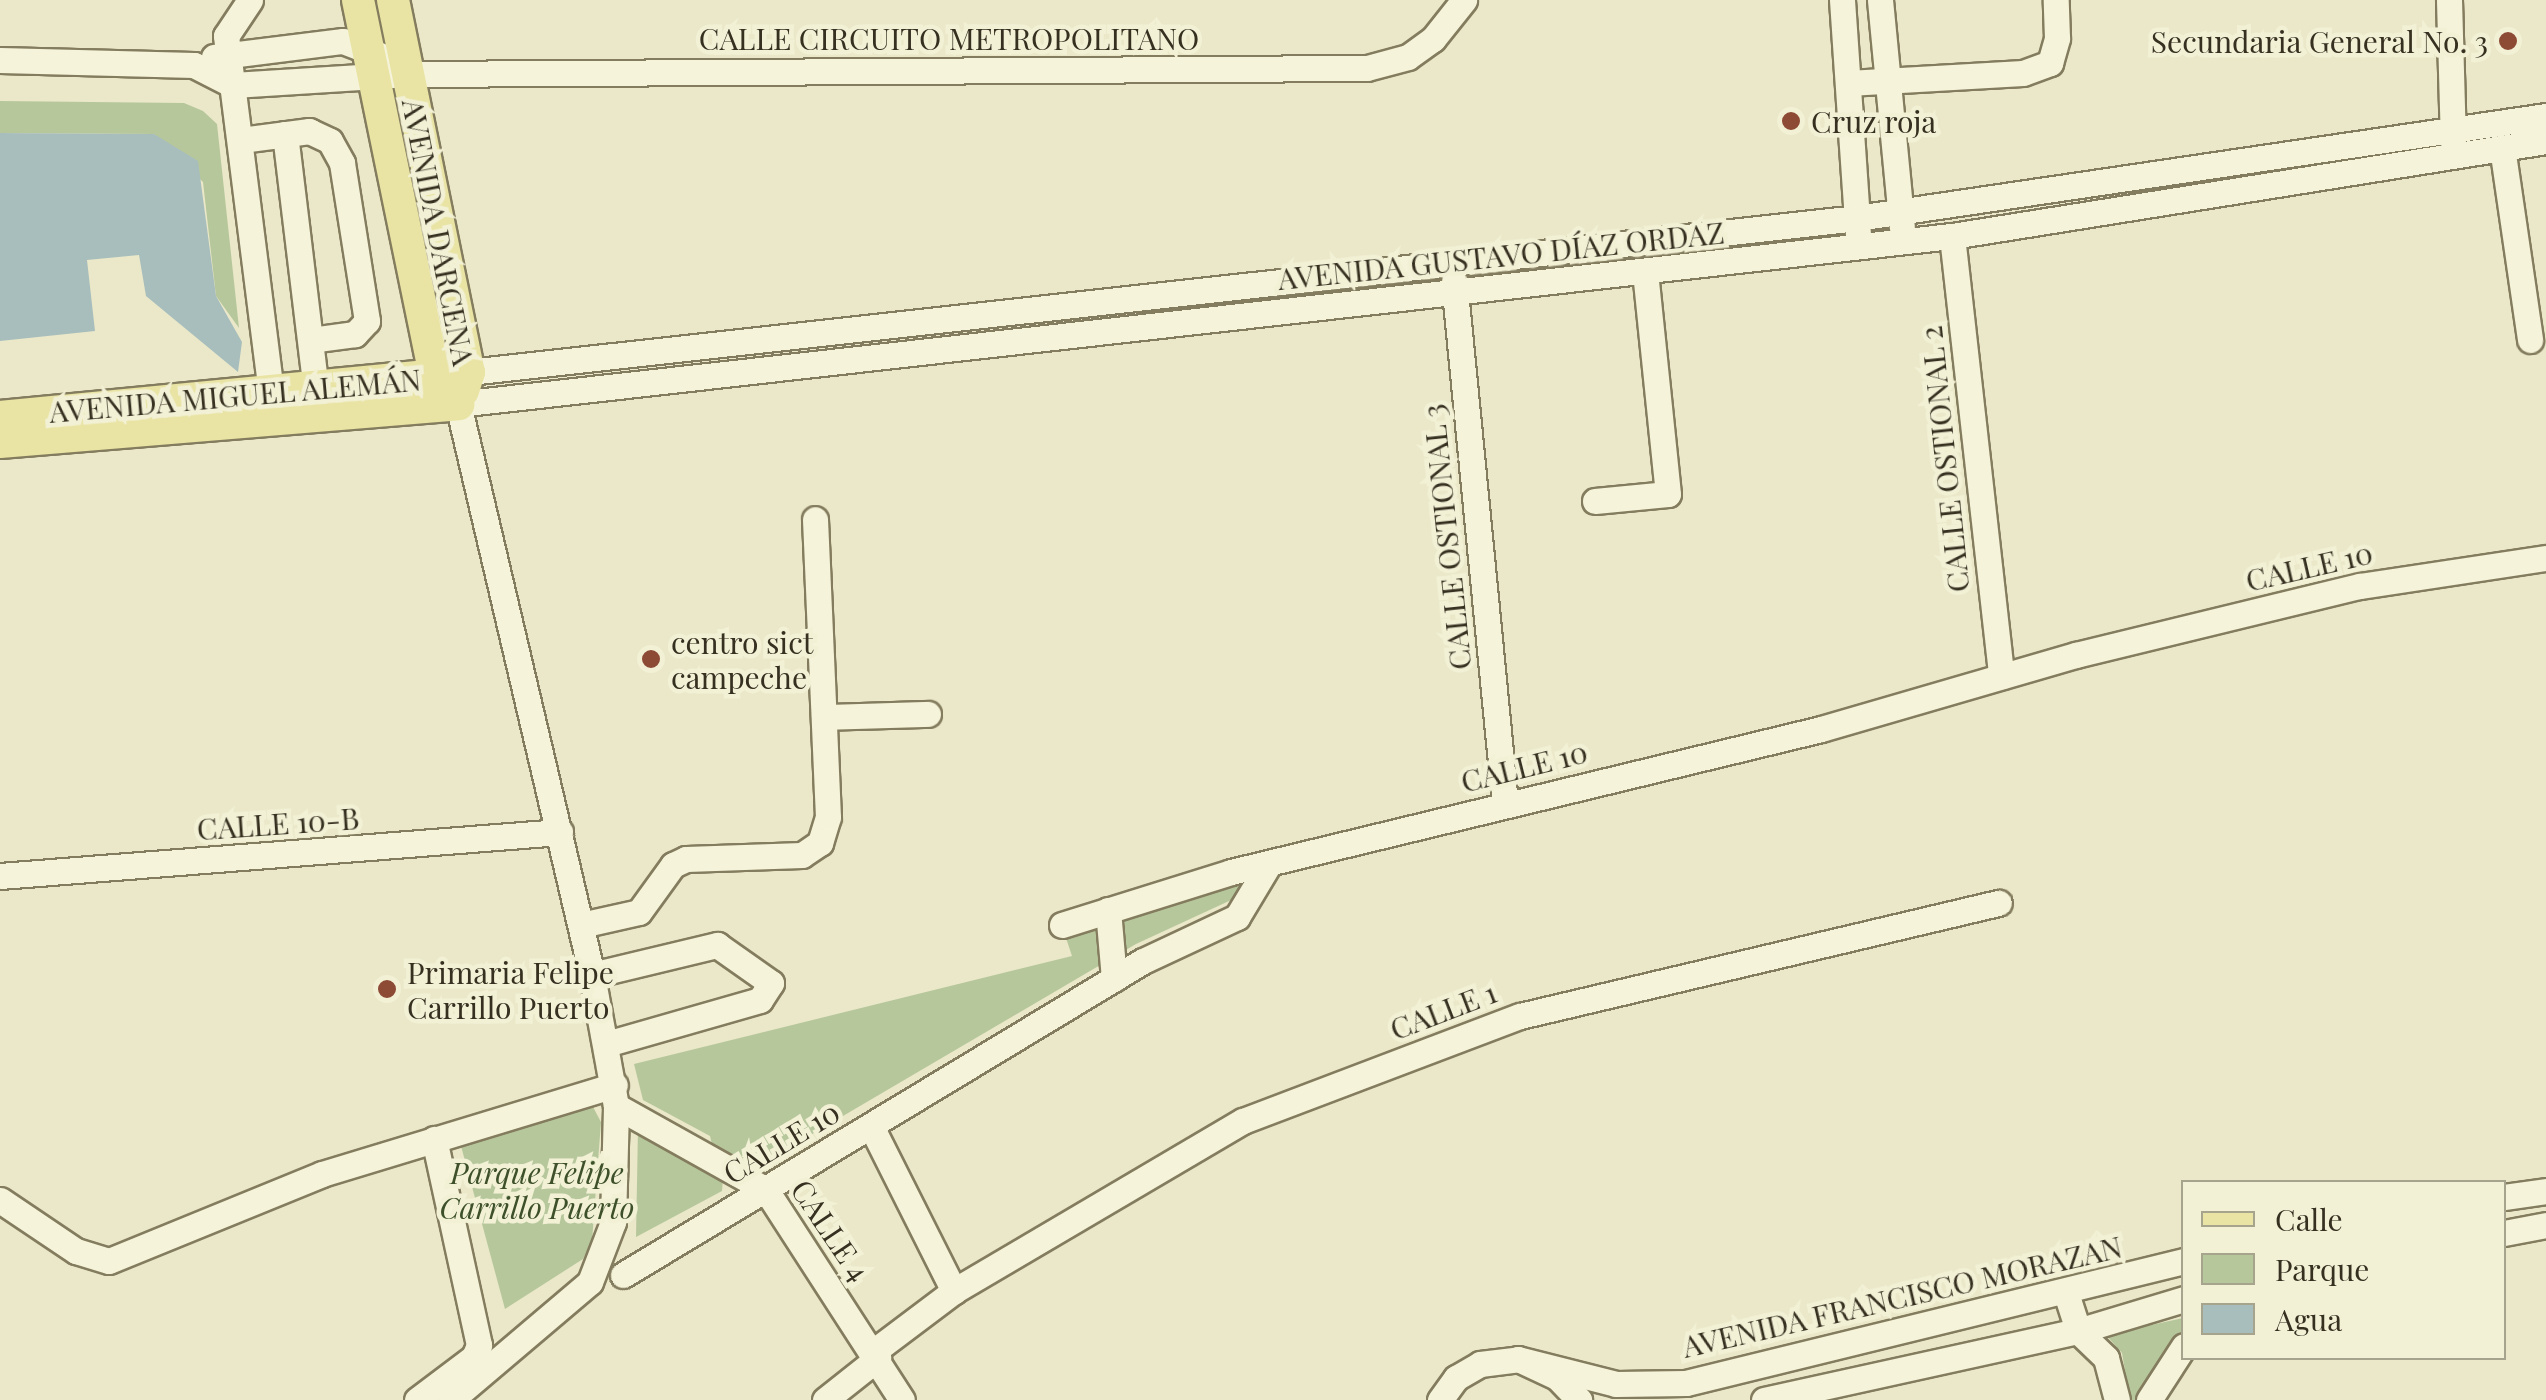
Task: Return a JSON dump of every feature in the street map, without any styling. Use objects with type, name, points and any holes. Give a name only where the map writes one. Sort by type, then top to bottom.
[{"type":"main road","name":"AVENIDA DARCENA","points":[[358,0],[435,376],[458,404]]},
{"type":"main road","name":"AVENIDA DARCENA","points":[[392,0],[470,372],[458,404]]},
{"type":"main road","name":"AVENIDA MIGUEL ALEMÁN","points":[[0,417],[470,372]]},
{"type":"main road","name":"AVENIDA MIGUEL ALEMÁN","points":[[0,442],[458,404]]},
{"type":"street","points":[[224,0],[271,393]]},
{"type":"street","points":[[194,65],[227,43],[250,0]]},
{"type":"street","name":"CALLE CIRCUITO METROPOLITANO","points":[[408,74],[1366,68],[1408,57],[1433,39],[1464,0]]},
{"type":"street","points":[[1842,0],[1858,247]]},
{"type":"street","points":[[1880,0],[1903,242]]},
{"type":"street","points":[[1848,83],[2023,73],[2050,63],[2057,38],[2056,0]]},
{"type":"street","points":[[2449,0],[2453,141]]},
{"type":"street","points":[[227,43],[343,40],[371,61],[408,74]]},
{"type":"street","points":[[0,60],[194,65],[233,85],[371,61]]},
{"type":"street","name":"AVENIDA GUSTAVO DÍAZ ORDAZ","points":[[458,404],[1952,236],[2453,141],[2546,116]]},
{"type":"street","points":[[241,140],[286,134],[320,135],[337,151],[368,310],[355,334],[310,340]]},
{"type":"street","points":[[286,134],[316,388]]},
{"type":"street","name":"AVENIDA GUSTAVO DÍAZ ORDAZ","points":[[470,372],[1857,218],[2453,141],[2502,146],[2546,142]]},
{"type":"street","points":[[2502,146],[2530,340]]},
{"type":"street","name":"CALLE OSTIONAL 2","points":[[1952,236],[2001,676]]},
{"type":"street","name":"CALLE OSTIONAL 3","points":[[1452,265],[1505,803]]},
{"type":"street","points":[[1595,502],[1668,494],[1645,273]]},
{"type":"street","points":[[451,1400],[590,1282],[613,1222],[616,1095],[560,832],[458,404]]},
{"type":"street","points":[[581,925],[639,912],[673,865],[686,859],[811,852],[828,816],[815,519]]},
{"type":"street","name":"CALLE 10","points":[[623,1275],[1114,979],[1237,916],[1269,864],[1505,803],[1821,730],[2001,676],[2360,586],[2546,558]]},
{"type":"street","points":[[824,717],[928,714]]},
{"type":"street","name":"CALLE 10-B","points":[[1,875],[560,832]]},
{"type":"street","points":[[1062,925],[1269,864]]},
{"type":"street","name":"CALLE 1","points":[[825,1400],[954,1290],[1242,1121],[1520,1016],[1999,903]]},
{"type":"street","points":[[1108,910],[1114,979]]},
{"type":"street","points":[[592,975],[717,945],[770,983],[760,1000],[606,1044]]},
{"type":"street","points":[[0,1200],[76,1251],[109,1261],[322,1174],[434,1138],[616,1095]]},
{"type":"street","name":"CALLE 4","points":[[616,1095],[766,1190],[902,1400]]},
{"type":"street","points":[[871,1126],[954,1290]]},
{"type":"street","points":[[417,1400],[474,1357],[479,1333],[434,1138]]},
{"type":"street","points":[[2506,1197],[2546,1191]]},
{"type":"street","points":[[2506,1233],[2546,1225]]},
{"type":"street","name":"AVENIDA FRANCISCO MORAZAN","points":[[1518,1359],[1616,1384],[1697,1390],[2181,1262]]},
{"type":"street","points":[[2066,1293],[2078,1330],[2106,1358],[2117,1400]]},
{"type":"street","points":[[1764,1400],[2078,1330],[2181,1300]]},
{"type":"street","points":[[2157,1396],[2181,1352]]},
{"type":"street","points":[[1440,1400],[1456,1378],[1480,1364],[1518,1359],[1556,1376],[1579,1400]]},
{"type":"green space","points":[[0,101],[184,103],[203,111],[217,124],[239,328],[216,296],[203,182],[154,134],[0,133]]},
{"type":"green space","points":[[1251,872],[1242,895],[1136,944],[751,1170],[713,1149],[710,1136],[643,1100],[634,1064],[1072,956],[1064,932]]},
{"type":"green space","name":"Parque Felipe Carrillo Puerto","points":[[593,1107],[601,1122],[592,1241],[583,1259],[505,1309],[461,1146]]},
{"type":"green space","points":[[638,1128],[723,1178],[722,1191],[636,1237]]},
{"type":"green space","points":[[2181,1318],[2181,1334],[2137,1400],[2130,1400],[2122,1353],[2106,1335]]},
{"type":"water","points":[[0,133],[154,134],[198,161],[216,296],[242,342],[238,372],[146,296],[139,255],[87,260],[95,331],[0,341]]},
{"type":"place","name":"Secundaria General No. 3","points":[[2508,41]]},
{"type":"place","name":"Cruz roja","points":[[1791,121]]},
{"type":"place","name":"centro sict campeche","points":[[651,659]]},
{"type":"place","name":"Primaria Felipe Carrillo Puerto","points":[[387,989]]}]
